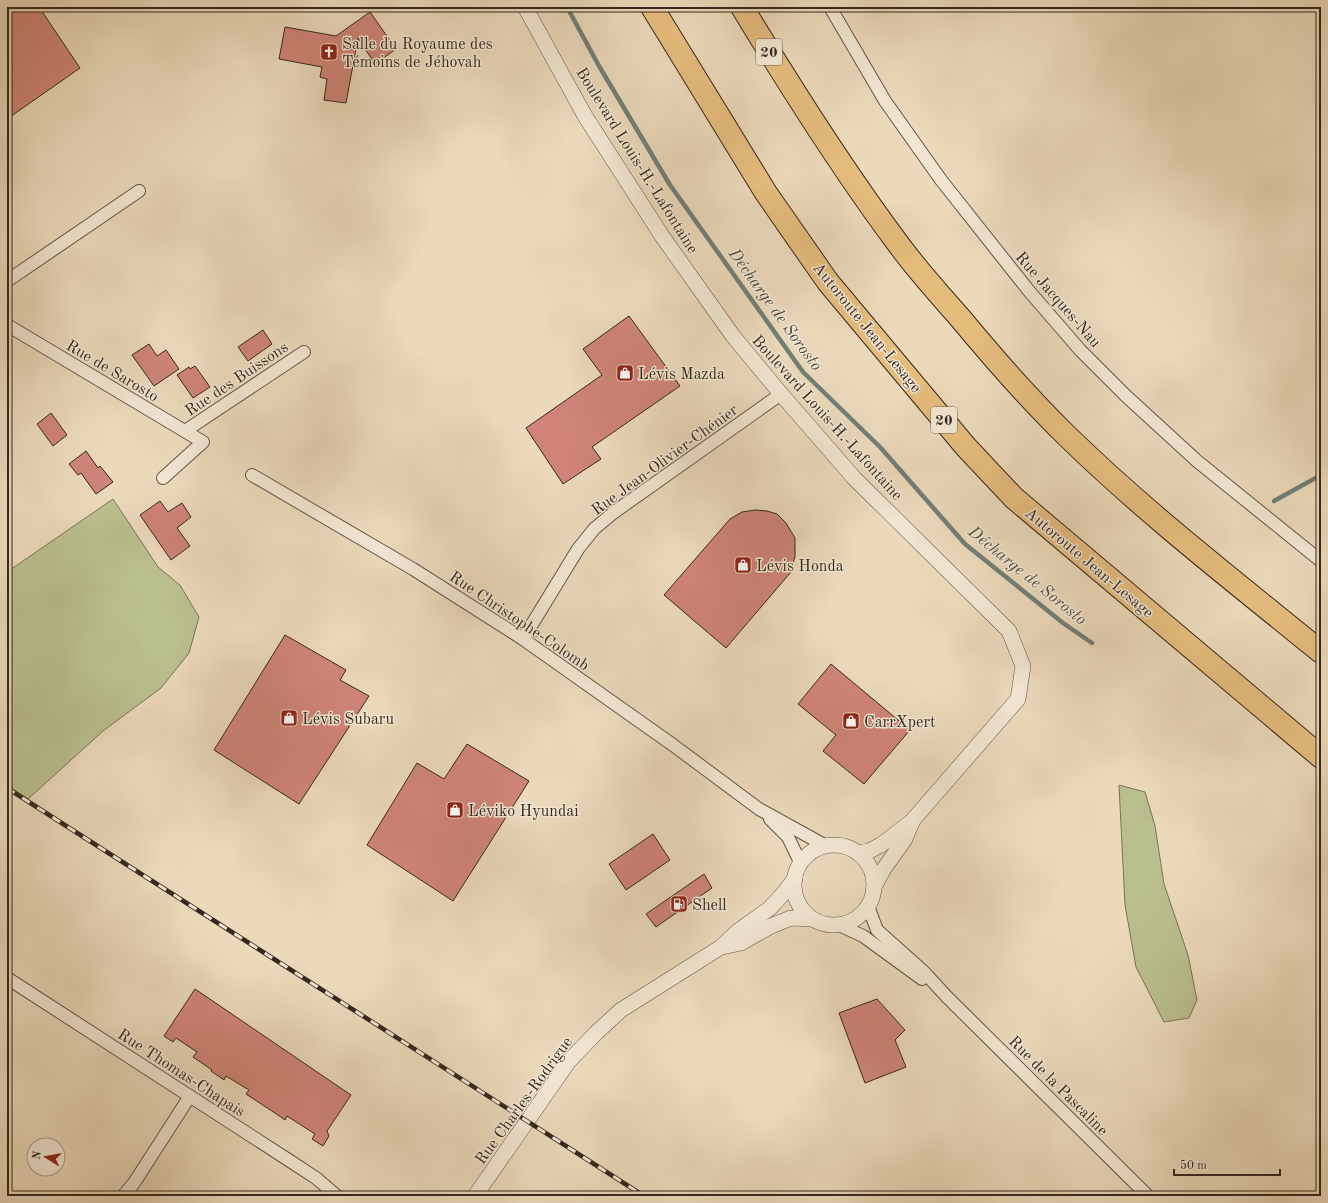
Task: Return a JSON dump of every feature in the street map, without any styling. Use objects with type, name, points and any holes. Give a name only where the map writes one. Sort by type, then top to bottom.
[{"type":"highway","points":[[637,7],[727,145],[766,194]]},
{"type":"highway","name":"Autoroute Jean-Lesage","points":[[652,7],[766,194],[828,282],[966,447],[1014,498],[1321,757]]},
{"type":"highway","name":"20","points":[[742,7],[798,97],[849,174],[900,246],[1010,377],[1067,436],[1110,476],[1177,535],[1321,652]]},
{"type":"highway","points":[[756,7],[788,68],[798,97]]},
{"type":"street","name":"Boulevard Louis-H.-Lafontaine","points":[[525,7],[584,116],[662,236],[733,336],[854,478],[1009,631],[1023,666],[1018,699],[912,821],[881,844],[869,851],[858,853]]},
{"type":"street","name":"Rue Jacques-Nau","points":[[830,7],[886,101],[940,180],[1029,291],[1080,350],[1125,395],[1197,461],[1321,561]]},
{"type":"street","points":[[7,281],[139,190]]},
{"type":"street","name":"Rue de Sarosto","points":[[7,325],[202,442],[163,478]]},
{"type":"street","name":"Rue des Buissons","points":[[185,431],[304,352]]},
{"type":"street","name":"Rue Jean-Olivier-Chénier","points":[[523,639],[578,549],[594,529],[613,513],[781,394]]},
{"type":"street","name":"Rue Christophe-Colomb","points":[[252,475],[413,569],[523,639],[673,745],[759,809],[788,837],[800,864]]},
{"type":"street","name":"Rue Christophe-Colomb","points":[[759,809],[826,846]]},
{"type":"street","name":"Boulevard Louis-H.-Lafontaine","points":[[874,887],[883,870],[905,839],[912,821]]},
{"type":"street","points":[[826,846],[844,846],[858,853],[865,860],[871,870],[874,884],[872,898],[868,906],[859,917],[839,925],[825,924],[806,914],[797,902],[794,883],[800,864],[810,853],[826,846]]},
{"type":"street","name":"Rue Charles-Rodrigue","points":[[475,1196],[569,1061],[596,1033],[621,1010],[721,947],[738,931],[769,909],[784,893],[795,878]]},
{"type":"street","name":"Rue de la Pascaline","points":[[868,906],[877,930],[924,972],[947,998],[1148,1196]]},
{"type":"street","name":"Rue Charles-Rodrigue","points":[[721,947],[740,943],[771,926],[791,918],[813,919]]},
{"type":"street","name":"Rue de la Pascaline","points":[[839,925],[863,936],[947,998]]},
{"type":"street","name":"Rue Thomas-Chapais","points":[[7,978],[316,1178],[337,1196]]},
{"type":"street","points":[[123,1196],[134,1183],[190,1096]]},
{"type":"green space","points":[[113,499],[158,567],[180,585],[199,617],[189,653],[161,688],[103,731],[28,799],[7,785],[7,572]]},
{"type":"green space","points":[[1119,785],[1145,792],[1155,826],[1164,884],[1188,955],[1197,1000],[1189,1018],[1164,1022],[1136,967],[1125,905]]},
{"type":"building","points":[[7,7],[39,7],[80,68],[7,119]]},
{"type":"building","points":[[370,12],[396,49],[375,64],[358,38],[346,103],[324,100],[327,79],[320,77],[322,67],[279,59],[285,27],[336,36]]},
{"type":"building","points":[[629,316],[680,386],[592,447],[601,459],[563,484],[526,428],[602,375],[583,349]]},
{"type":"building","points":[[263,330],[272,344],[248,361],[238,347]]},
{"type":"building","points":[[149,344],[157,356],[166,350],[179,369],[154,386],[132,355]]},
{"type":"building","points":[[195,366],[210,387],[193,398],[177,375],[189,367],[190,369]]},
{"type":"building","points":[[51,413],[67,435],[53,446],[37,424]]},
{"type":"building","points":[[86,451],[98,468],[100,466],[113,482],[96,494],[81,473],[78,475],[69,464]]},
{"type":"building","points":[[160,501],[168,512],[182,503],[191,517],[177,528],[190,546],[171,560],[140,515]]},
{"type":"building","points":[[755,510],[777,514],[786,523],[795,538],[795,556],[791,572],[726,648],[664,595],[730,519],[742,512]]},
{"type":"building","points":[[285,635],[346,670],[340,680],[369,696],[299,804],[214,750]]},
{"type":"building","points":[[831,664],[910,730],[864,784],[823,751],[836,735],[798,704]]},
{"type":"building","points":[[467,744],[529,781],[453,901],[367,845],[417,763],[444,779]]},
{"type":"building","points":[[653,834],[670,860],[626,890],[609,864]]},
{"type":"building","points":[[704,874],[712,888],[656,927],[646,914]]},
{"type":"building","points":[[195,989],[351,1095],[327,1131],[329,1136],[323,1146],[312,1139],[315,1134],[287,1116],[285,1120],[246,1094],[249,1090],[226,1076],[224,1080],[211,1071],[212,1070],[193,1057],[197,1052],[176,1038],[173,1042],[164,1036]]},
{"type":"building","points":[[877,999],[905,1030],[895,1040],[906,1067],[865,1083],[839,1013]]},
{"type":"waterway","name":"Décharge de Sorosto","points":[[567,7],[599,66],[670,185],[803,372],[880,447],[965,544],[1063,623],[1092,643]]},
{"type":"waterway","name":"Décharge de Sorosto","points":[[1274,501],[1321,475]]},
{"type":"railway","points":[[7,788],[644,1196]]},
{"type":"place","name":"Salle du Royaume des Témoins de Jéhovah","points":[[329,52]]},
{"type":"place","name":"Lévis Mazda","points":[[625,373]]},
{"type":"place","name":"Lévis Honda","points":[[743,565]]},
{"type":"place","name":"Lévis Subaru","points":[[289,718]]},
{"type":"place","name":"CarrXpert","points":[[851,721]]},
{"type":"place","name":"Léviko Hyundai","points":[[455,810]]},
{"type":"place","name":"Shell","points":[[679,904]]}]
